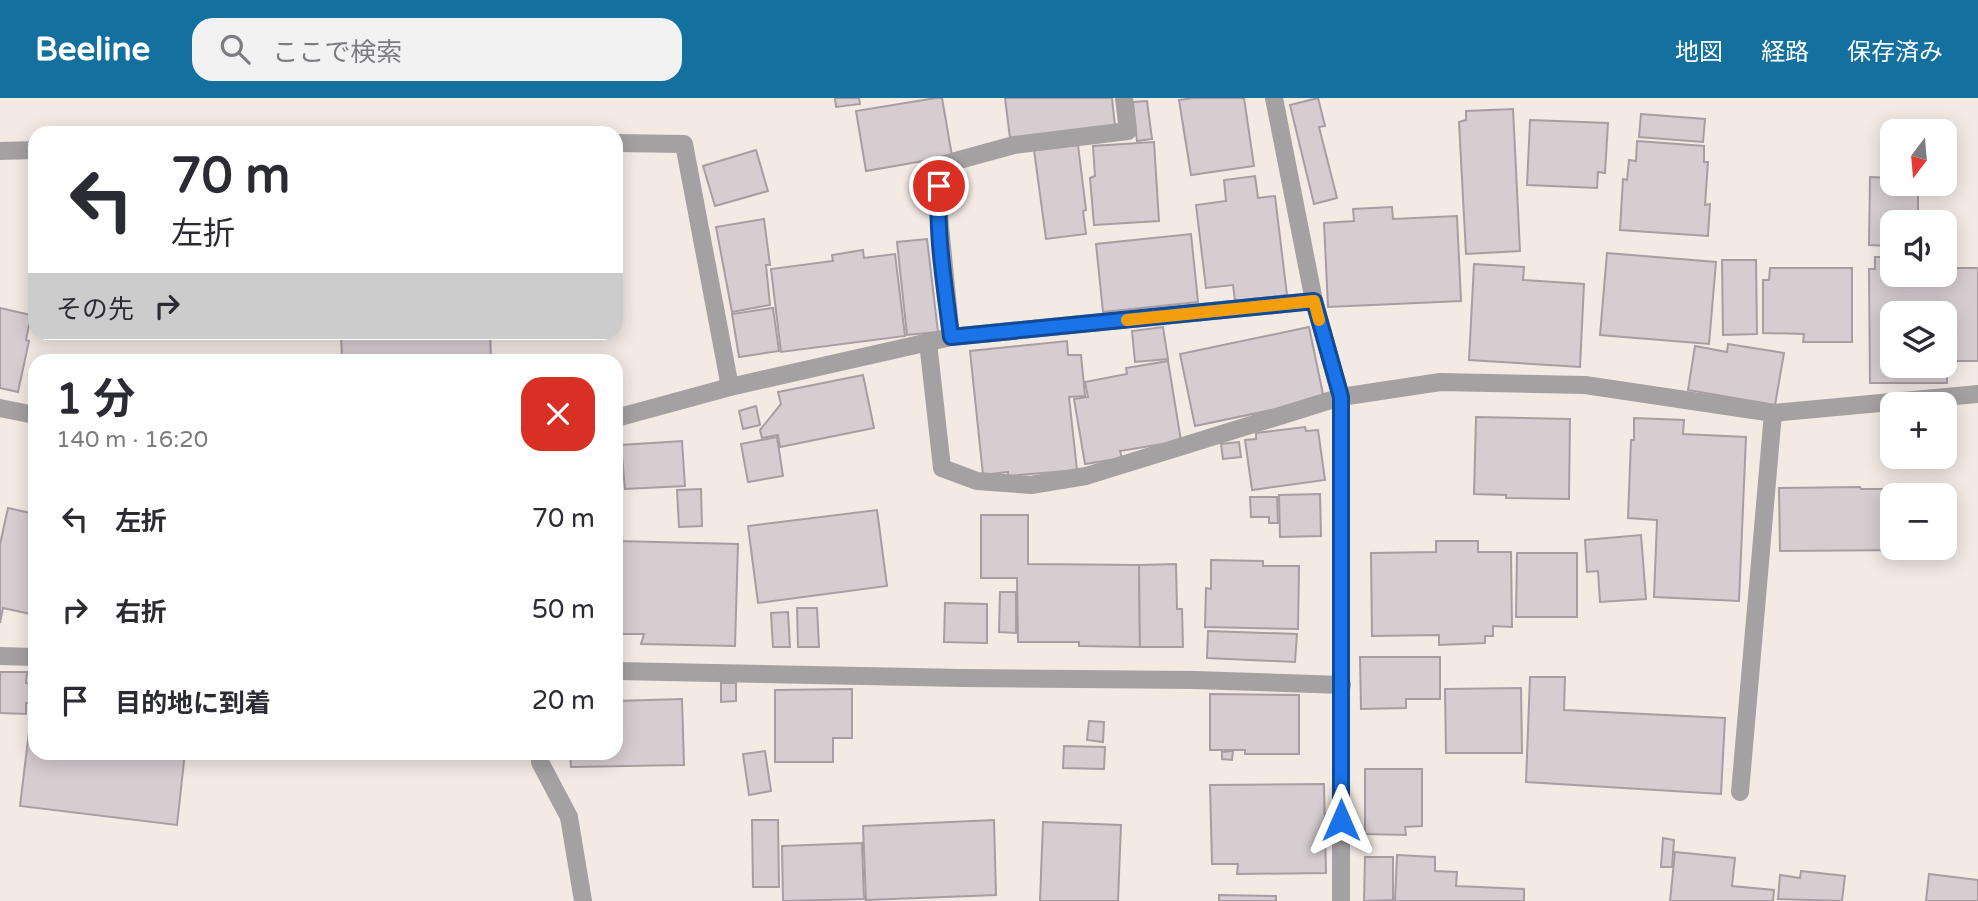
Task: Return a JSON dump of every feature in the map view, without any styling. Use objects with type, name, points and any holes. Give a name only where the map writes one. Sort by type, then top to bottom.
[{"type":"street","points":[[951,337],[938,206],[941,165],[1014,145],[1128,131],[1124,98]]},
{"type":"street","points":[[1274,98],[1314,301],[1341,397],[1340,901]]},
{"type":"street","points":[[623,143],[684,145],[730,387]]},
{"type":"street","points":[[0,151],[28,150]]},
{"type":"street","points":[[623,416],[730,387],[951,337],[1314,301]]},
{"type":"street","points":[[928,342],[942,468],[976,481],[1031,485],[1086,476],[1341,397],[1440,382],[1585,386],[1773,413],[1978,394]]},
{"type":"street","points":[[0,408],[28,414]]},
{"type":"street","points":[[1740,792],[1754,607],[1773,413]]},
{"type":"street","points":[[0,656],[28,657]]},
{"type":"street","points":[[623,671],[1195,680],[1342,685]]},
{"type":"street","points":[[540,760],[569,817],[583,901]]},
{"type":"building","points":[[835,98],[859,98],[860,104],[836,107]]},
{"type":"building","points":[[942,98],[952,156],[866,171],[856,111]]},
{"type":"building","points":[[1005,98],[1112,98],[1115,126],[1010,138]]},
{"type":"building","points":[[1244,98],[1254,166],[1191,175],[1179,100]]},
{"type":"building","points":[[1318,98],[1325,126],[1319,127],[1337,198],[1314,204],[1290,105]]},
{"type":"building","points":[[1147,101],[1152,139],[1137,141],[1133,102]]},
{"type":"building","points":[[1513,109],[1520,251],[1466,254],[1459,122],[1466,120],[1466,111]]},
{"type":"building","points":[[1641,114],[1705,119],[1703,142],[1639,137]]},
{"type":"building","points":[[1530,120],[1608,123],[1605,173],[1598,172],[1597,188],[1527,185]]},
{"type":"building","points":[[1637,141],[1704,146],[1704,162],[1708,162],[1705,205],[1710,204],[1708,236],[1620,230],[1623,179],[1627,180],[1629,160],[1636,161]]},
{"type":"building","points":[[1154,142],[1159,221],[1094,225],[1090,178],[1095,176],[1093,146]]},
{"type":"building","points":[[1078,145],[1086,210],[1083,211],[1086,234],[1046,239],[1034,150]]},
{"type":"building","points":[[756,150],[768,191],[715,206],[703,166]]},
{"type":"building","points":[[1255,176],[1258,198],[1275,196],[1287,295],[1235,301],[1233,285],[1206,288],[1196,205],[1226,201],[1224,180]]},
{"type":"building","points":[[1870,177],[1880,177],[1880,196],[1918,196],[1918,210],[1880,210],[1880,246],[1869,245]]},
{"type":"building","points":[[1392,207],[1393,219],[1457,216],[1461,301],[1328,307],[1324,223],[1354,221],[1353,209]]},
{"type":"building","points":[[764,219],[770,265],[766,265],[770,305],[732,312],[716,227]]},
{"type":"building","points":[[1191,234],[1198,302],[1103,312],[1096,244]]},
{"type":"building","points":[[927,239],[938,332],[907,335],[897,242]]},
{"type":"building","points":[[863,250],[864,258],[895,254],[905,336],[781,352],[771,269],[833,261],[832,255]]},
{"type":"building","points":[[1607,253],[1716,262],[1709,344],[1600,335]]},
{"type":"building","points":[[1875,257],[1880,257],[1880,287],[1957,287],[1957,268],[1978,268],[1978,361],[1957,361],[1957,301],[1880,301],[1880,378],[1947,378],[1947,383],[1870,383],[1869,269],[1875,269]]},
{"type":"building","points":[[1722,260],[1756,260],[1757,334],[1723,335]]},
{"type":"building","points":[[1474,264],[1524,267],[1523,280],[1584,284],[1580,367],[1469,360]]},
{"type":"building","points":[[1770,268],[1852,268],[1852,342],[1803,342],[1804,334],[1763,333],[1763,280],[1769,280]]},
{"type":"building","points":[[0,308],[28,314],[26,340],[29,341],[18,392],[0,388]]},
{"type":"building","points":[[773,308],[779,351],[739,357],[732,314]]},
{"type":"building","points":[[1163,327],[1168,359],[1135,362],[1132,331]]},
{"type":"building","points":[[1309,327],[1324,399],[1195,426],[1180,354]]},
{"type":"building","points":[[341,340],[490,340],[491,354],[342,354]]},
{"type":"building","points":[[1067,341],[1068,355],[1081,355],[1085,396],[1069,397],[1077,470],[1008,476],[1008,472],[983,475],[970,351]]},
{"type":"building","points":[[1728,344],[1784,353],[1775,405],[1688,390],[1695,346],[1727,352]]},
{"type":"building","points":[[1168,361],[1181,441],[1120,451],[1122,458],[1085,464],[1074,399],[1088,397],[1085,382],[1127,374],[1126,368]]},
{"type":"building","points":[[863,375],[874,428],[780,447],[778,435],[762,438],[760,430],[781,404],[778,392]]},
{"type":"building","points":[[756,406],[760,425],[743,429],[739,411]]},
{"type":"building","points":[[1476,417],[1570,419],[1569,499],[1506,498],[1506,495],[1474,494]]},
{"type":"building","points":[[1634,418],[1684,420],[1683,434],[1746,437],[1739,601],[1654,597],[1657,520],[1628,518]]},
{"type":"building","points":[[1305,427],[1306,431],[1318,430],[1325,480],[1252,490],[1245,440],[1256,439],[1256,433]]},
{"type":"building","points":[[777,437],[783,476],[748,482],[741,444]]},
{"type":"building","points":[[682,441],[685,486],[625,489],[623,445]]},
{"type":"building","points":[[1239,442],[1241,457],[1223,459],[1221,444]]},
{"type":"building","points":[[1779,488],[1880,489],[1880,550],[1780,551]]},
{"type":"building","points":[[701,489],[702,526],[679,527],[677,490]]},
{"type":"building","points":[[1320,494],[1321,536],[1280,537],[1279,495]]},
{"type":"building","points":[[1250,497],[1277,497],[1278,523],[1269,523],[1269,517],[1251,517]]},
{"type":"building","points":[[8,508],[28,512],[28,613],[3,608],[0,623],[0,544]]},
{"type":"building","points":[[877,510],[887,586],[758,603],[748,526]]},
{"type":"building","points":[[981,515],[1028,515],[1028,564],[1139,565],[1140,647],[1079,646],[1079,642],[1018,642],[1017,578],[981,578]]},
{"type":"building","points":[[1641,535],[1646,599],[1600,602],[1598,571],[1587,572],[1585,540]]},
{"type":"building","points":[[623,541],[738,544],[735,646],[641,644],[644,634],[623,634]]},
{"type":"building","points":[[1436,541],[1478,541],[1478,552],[1511,552],[1512,627],[1493,626],[1493,636],[1485,636],[1485,643],[1439,645],[1439,635],[1372,636],[1371,553],[1436,552]]},
{"type":"building","points":[[1517,553],[1577,553],[1577,617],[1516,617]]},
{"type":"building","points":[[1211,560],[1263,561],[1263,566],[1299,566],[1298,629],[1205,627],[1206,588],[1211,589]]},
{"type":"building","points":[[1176,564],[1177,609],[1182,609],[1183,647],[1140,647],[1139,565]]},
{"type":"building","points":[[1000,592],[1016,592],[1016,633],[999,632]]},
{"type":"building","points":[[945,603],[987,604],[987,643],[944,642]]},
{"type":"building","points":[[797,608],[817,608],[819,647],[798,647]]},
{"type":"building","points":[[788,612],[790,647],[773,647],[771,613]]},
{"type":"building","points":[[1208,631],[1297,634],[1295,662],[1207,658]]},
{"type":"building","points":[[1360,657],[1440,657],[1440,699],[1406,699],[1406,708],[1361,709]]},
{"type":"building","points":[[0,672],[27,672],[26,714],[0,713]]},
{"type":"building","points":[[1530,677],[1565,677],[1564,710],[1725,718],[1721,794],[1526,782]]},
{"type":"building","points":[[721,683],[736,683],[736,701],[721,702]]},
{"type":"building","points":[[1521,688],[1522,753],[1446,753],[1445,689]]},
{"type":"building","points":[[852,689],[852,738],[833,738],[833,762],[775,762],[775,690]]},
{"type":"building","points":[[1210,694],[1299,695],[1299,754],[1245,754],[1245,750],[1210,750]]},
{"type":"building","points":[[682,699],[684,765],[571,767],[571,760],[623,760],[623,701]]},
{"type":"building","points":[[1089,721],[1104,722],[1103,742],[1087,740]]},
{"type":"building","points":[[28,740],[28,760],[184,760],[177,825],[20,806]]},
{"type":"building","points":[[1064,746],[1105,747],[1104,769],[1063,768]]},
{"type":"building","points":[[765,751],[771,791],[749,795],[743,754]]},
{"type":"building","points":[[1233,751],[1232,760],[1222,759],[1222,752]]},
{"type":"building","points":[[1365,769],[1422,769],[1422,826],[1405,827],[1406,835],[1365,834]]},
{"type":"building","points":[[1324,784],[1326,873],[1237,874],[1238,864],[1212,864],[1210,785]]},
{"type":"building","points":[[752,820],[778,820],[779,887],[753,887]]},
{"type":"building","points":[[994,820],[996,895],[866,900],[863,826]]},
{"type":"building","points":[[1043,822],[1121,825],[1118,901],[1040,901]]},
{"type":"building","points":[[1663,838],[1674,840],[1672,867],[1661,867]]},
{"type":"building","points":[[862,843],[864,899],[783,901],[782,846]]},
{"type":"building","points":[[1675,852],[1735,858],[1732,886],[1774,890],[1773,901],[1670,901]]},
{"type":"building","points":[[1397,855],[1435,857],[1435,871],[1457,872],[1456,886],[1524,889],[1524,901],[1395,901]]},
{"type":"building","points":[[1365,857],[1393,857],[1393,900],[1364,901]]},
{"type":"building","points":[[1801,871],[1845,876],[1842,901],[1778,899],[1780,875],[1800,878]]},
{"type":"building","points":[[1929,874],[1978,880],[1978,901],[1926,901]]},
{"type":"building","points":[[1219,895],[1276,896],[1276,901],[1219,901]]},
{"type":"slow traffic","points":[[1127,320],[1314,301],[1319,320]]},
{"type":"route","points":[[939,186],[942,263],[951,337],[1314,301],[1341,397],[1341,820]]}]
